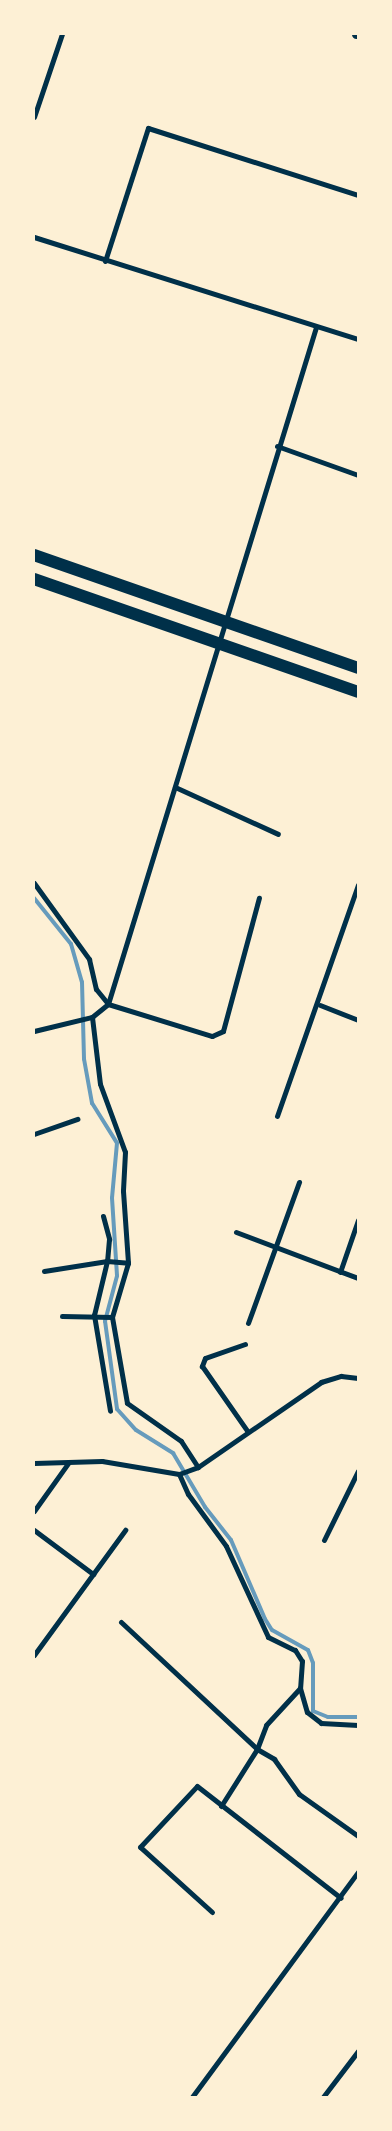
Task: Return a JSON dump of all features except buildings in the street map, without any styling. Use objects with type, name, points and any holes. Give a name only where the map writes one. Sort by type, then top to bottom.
[{"type":"highway","points":[[34,555],[358,668]]},
{"type":"highway","points":[[34,579],[358,692]]},
{"type":"street","points":[[34,116],[62,34]]},
{"type":"street","points":[[105,261],[148,128],[358,195]]},
{"type":"street","points":[[34,237],[105,261],[358,339]]},
{"type":"street","points":[[34,1031],[76,1020],[92,1018],[108,1004],[277,446],[316,327]]},
{"type":"street","points":[[277,446],[358,475]]},
{"type":"street","points":[[174,787],[278,834]]},
{"type":"street","points":[[34,883],[89,959],[96,989],[108,1004],[219,1036],[259,898]]},
{"type":"street","points":[[277,1116],[320,1005],[358,886]]},
{"type":"street","points":[[320,1005],[358,1020]]},
{"type":"street","points":[[92,1018],[100,1084],[125,1152],[122,1191],[128,1263],[112,1317],[127,1403],[181,1441],[196,1468]]},
{"type":"street","points":[[34,1134],[77,1119]]},
{"type":"street","points":[[248,1323],[277,1248],[299,1182]]},
{"type":"street","points":[[103,1216],[109,1239],[107,1261],[94,1315],[110,1411]]},
{"type":"street","points":[[340,1272],[358,1220]]},
{"type":"street","points":[[236,1232],[358,1278]]},
{"type":"street","points":[[44,1271],[107,1261],[128,1263]]},
{"type":"street","points":[[62,1316],[94,1315],[112,1317]]},
{"type":"street","points":[[245,1344],[205,1358],[202,1366],[248,1432]]},
{"type":"street","points":[[34,1463],[102,1461],[180,1474],[196,1468],[321,1382],[341,1376],[358,1378]]},
{"type":"street","points":[[34,1511],[70,1462]]},
{"type":"street","points":[[324,1540],[358,1471]]},
{"type":"street","points":[[180,1474],[188,1494],[226,1546],[268,1637],[295,1650],[302,1661],[300,1688],[307,1712],[322,1722],[358,1725]]},
{"type":"street","points":[[34,1530],[93,1574]]},
{"type":"street","points":[[34,1655],[126,1530]]},
{"type":"street","points":[[121,1622],[257,1749],[274,1759],[299,1794],[358,1836]]},
{"type":"street","points":[[221,1806],[257,1749],[266,1725],[300,1688]]},
{"type":"street","points":[[212,1912],[140,1848],[194,1787],[341,1898]]},
{"type":"street","points":[[192,2097],[341,1898],[358,1872]]},
{"type":"street","points":[[325,2097],[358,2051]]},
{"type":"waterway","points":[[34,898],[71,944],[82,982],[84,1059],[92,1103],[117,1143],[112,1198],[117,1276],[105,1321],[117,1409],[136,1430],[173,1453],[205,1507],[231,1540],[265,1619],[272,1630],[308,1650],[313,1663],[313,1711],[328,1717],[358,1717]]}]
